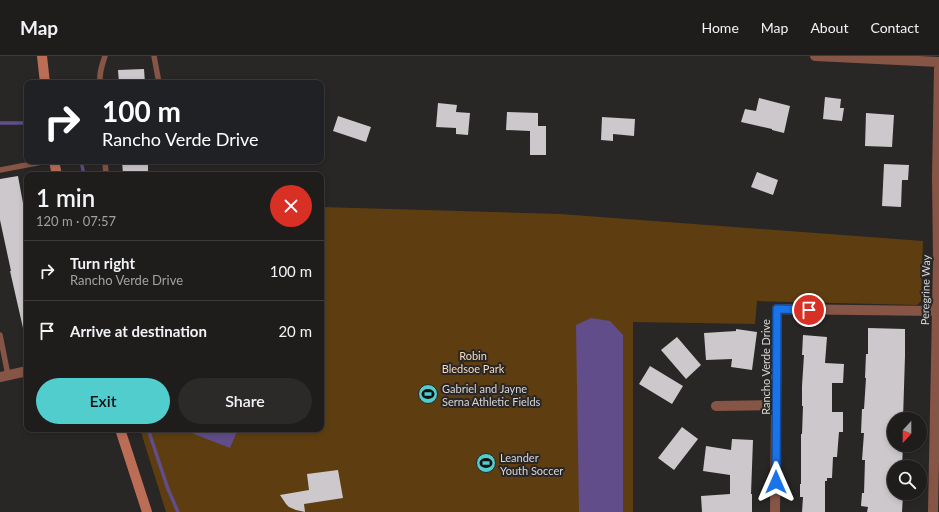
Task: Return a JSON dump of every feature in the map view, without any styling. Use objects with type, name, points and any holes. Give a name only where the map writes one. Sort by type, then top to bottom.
[{"type":"main road","points":[[42,56],[45,80]]},
{"type":"main road","points":[[121,432],[147,512]]},
{"type":"street","points":[[815,56],[939,62]]},
{"type":"street","name":"Peregrine Way","points":[[933,512],[937,358],[936,312],[938,259],[937,176],[939,68]]},
{"type":"street","name":"Rancho Verde Drive","points":[[775,512],[777,309],[936,312]]},
{"type":"street","points":[[4,376],[24,372]]},
{"type":"street","points":[[716,406],[776,405]]},
{"type":"lane","points":[[100,80],[99,76],[105,56]]},
{"type":"lane","points":[[154,56],[158,80]]},
{"type":"lane","points":[[0,170],[31,164]]},
{"type":"lane","points":[[0,335],[4,376]]},
{"type":"green space","name":"Robin Bledsoe Park","points":[[324,207],[560,214],[923,241],[921,301],[917,305],[757,301],[755,324],[633,322],[633,512],[166,512],[141,432],[324,432]]},
{"type":"shaded area","points":[[591,318],[610,321],[623,335],[623,512],[579,512],[576,325]]},
{"type":"shaded area","points":[[189,432],[237,432],[230,448]]},
{"type":"building","points":[[144,69],[145,80],[119,80],[118,70]]},
{"type":"building","points":[[825,97],[841,99],[840,108],[844,108],[842,121],[823,119]]},
{"type":"building","points":[[759,98],[790,106],[784,133],[741,122],[745,109],[756,111]]},
{"type":"building","points":[[438,103],[457,105],[456,112],[470,113],[468,135],[456,134],[456,128],[436,127]]},
{"type":"building","points":[[507,112],[538,113],[538,126],[546,126],[546,155],[530,155],[530,131],[506,130]]},
{"type":"building","points":[[866,113],[894,115],[892,147],[865,146]]},
{"type":"building","points":[[338,116],[371,127],[366,142],[333,131]]},
{"type":"building","points":[[602,117],[635,119],[634,136],[613,134],[613,141],[601,140]]},
{"type":"building","points":[[122,164],[148,164],[148,172],[123,172]]},
{"type":"building","points":[[884,164],[909,165],[908,180],[902,180],[901,207],[882,206]]},
{"type":"building","points":[[757,172],[778,180],[773,195],[751,187]]},
{"type":"building","points":[[18,176],[24,209],[23,328],[0,220],[0,179]]},
{"type":"building","points":[[868,328],[905,329],[903,412],[887,412],[887,452],[903,452],[902,460],[887,460],[887,500],[903,500],[902,512],[867,512],[868,507],[861,506],[862,493],[864,493],[865,460],[862,460],[864,433],[861,433],[862,409],[864,409],[866,354],[868,354]]},
{"type":"building","points":[[736,329],[757,332],[752,370],[731,367],[732,359],[706,360],[704,333],[736,331]]},
{"type":"building","points":[[803,335],[827,337],[825,363],[844,364],[843,383],[832,383],[832,412],[843,412],[843,432],[839,432],[837,457],[833,457],[832,478],[827,478],[827,481],[825,481],[825,512],[802,512],[803,497],[800,497],[804,355],[802,355]]},
{"type":"building","points":[[677,337],[701,365],[686,379],[661,350]]},
{"type":"building","points":[[650,366],[683,386],[672,404],[639,384]]},
{"type":"building","points":[[682,427],[698,439],[674,470],[658,458]]},
{"type":"building","points":[[732,439],[753,440],[751,494],[752,512],[702,512],[701,496],[730,494],[730,475],[703,471],[706,446],[731,450]]},
{"type":"building","points":[[338,470],[343,498],[304,504],[305,512],[289,507],[280,495],[309,490],[307,474]]},
{"type":"waterway","points":[[0,123],[24,123]]},
{"type":"waterway","points":[[82,164],[83,172]]},
{"type":"waterway","points":[[149,432],[168,489],[178,512]]},
{"type":"place","name":"Gabriel and Jayne Serna Athletic Fields","points":[[428,394]]},
{"type":"place","name":"Leander Youth Soccer","points":[[486,463]]},
{"type":"route","points":[[776,482],[777,309],[809,310]]}]
